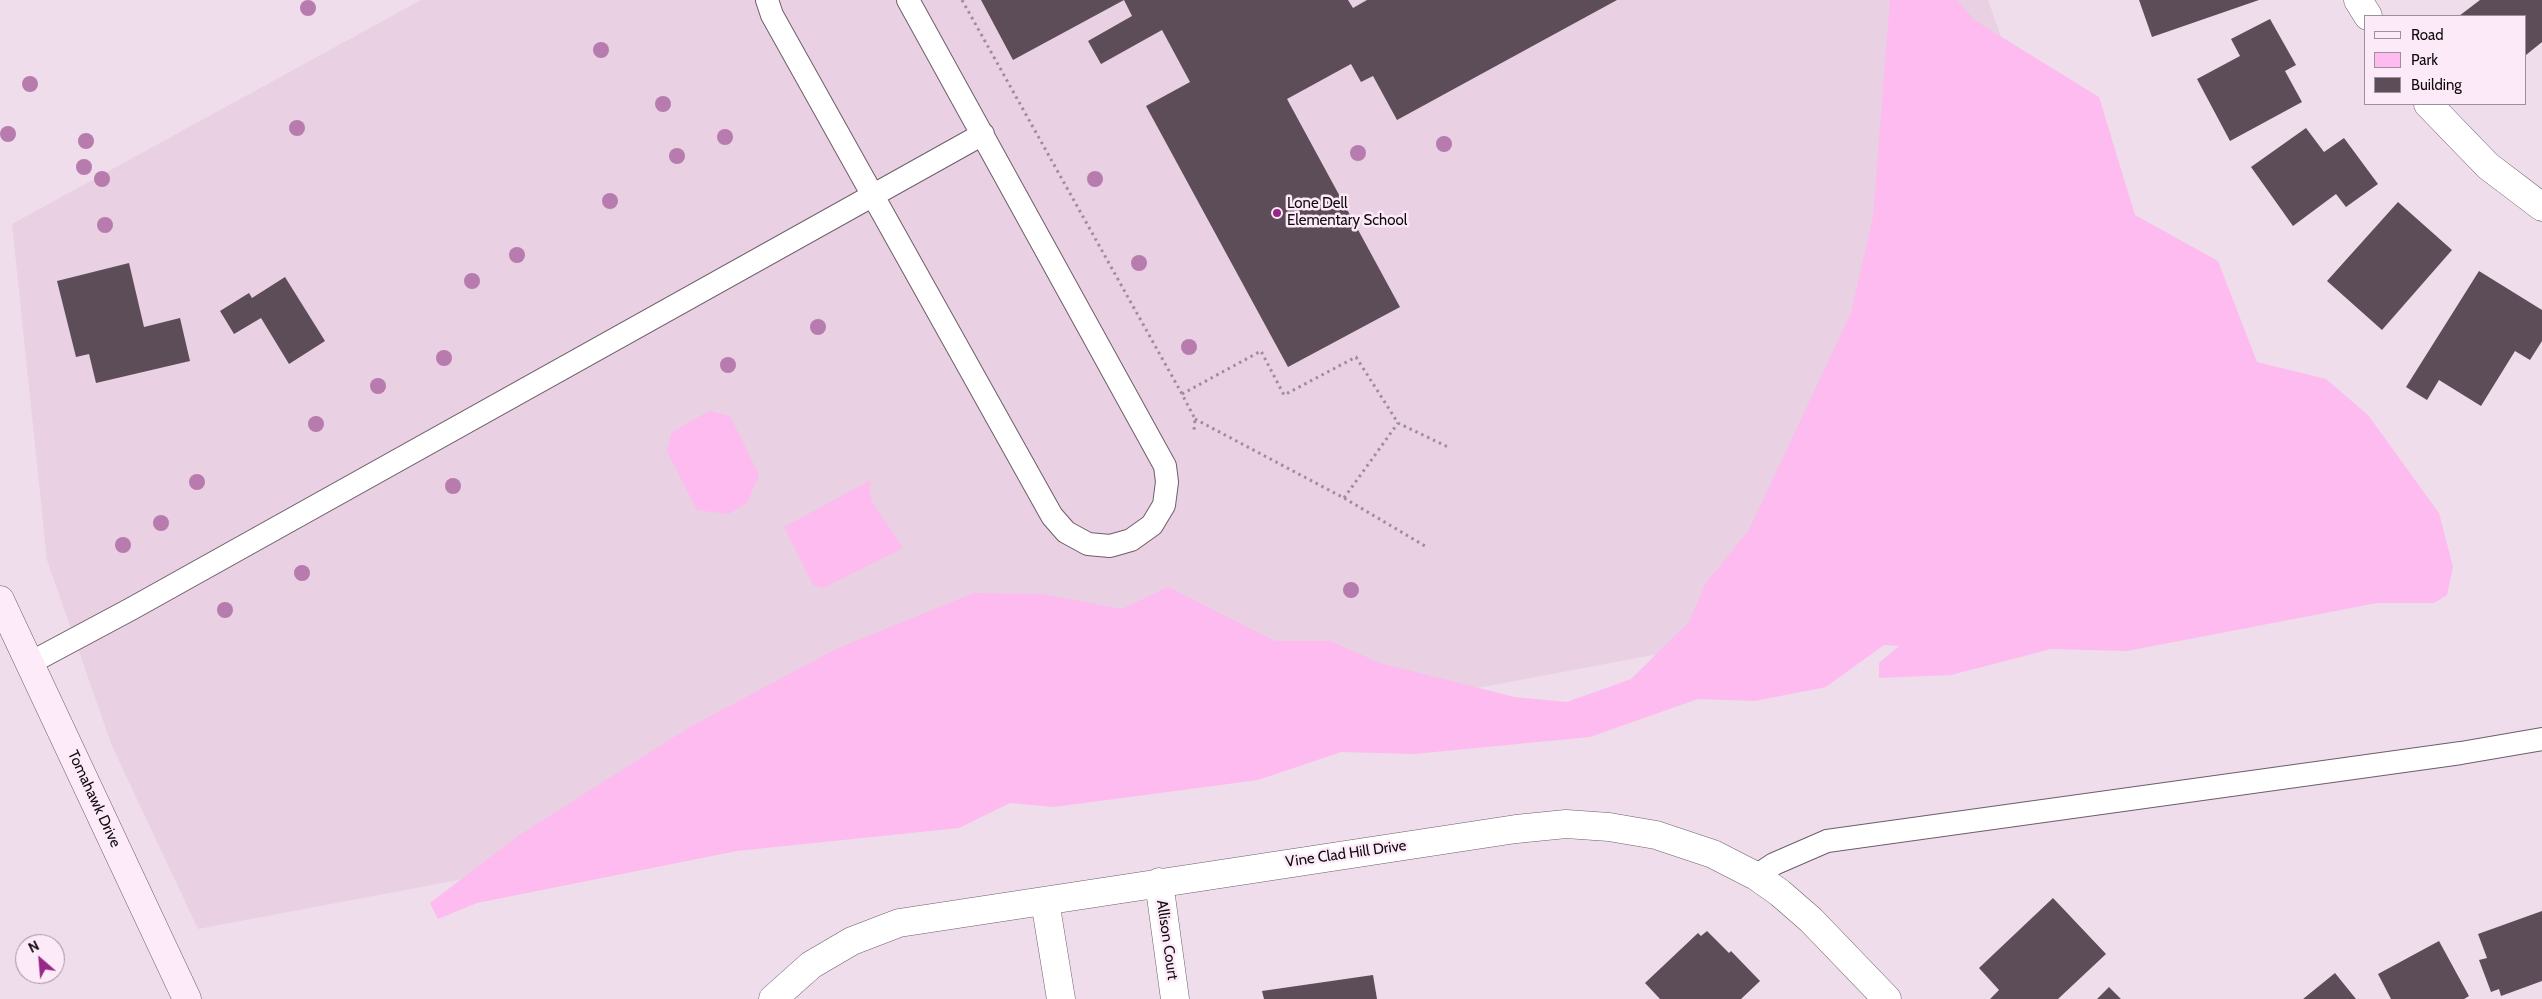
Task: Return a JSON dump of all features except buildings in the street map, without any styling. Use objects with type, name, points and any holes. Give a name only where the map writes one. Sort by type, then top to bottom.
[{"type":"street","points":[[2358,0],[2367,15]]},
{"type":"street","points":[[2429,105],[2488,166],[2542,206]]},
{"type":"street","name":"Tomahawk Drive","points":[[0,600],[187,999]]},
{"type":"street","name":"Vine Clad Hill Drive","points":[[773,999],[811,965],[852,941],[898,923],[1516,828],[1566,824],[1609,827],[1656,835],[1712,854],[1756,876],[1780,893],[1811,920],[1887,999]]},
{"type":"street","name":"Allison Court","points":[[1159,882],[1175,999]]},
{"type":"street","points":[[1045,901],[1061,999]]},
{"type":"lane","points":[[767,0],[772,15],[1052,516],[1066,532],[1088,544],[1110,546],[1131,540],[1152,525],[1164,505],[1167,482],[1165,466],[908,0]]},
{"type":"lane","points":[[30,663],[131,609],[982,134]]},
{"type":"lane","points":[[1756,876],[1774,864],[1827,841],[2461,753],[2542,739]]},
{"type":"path","points":[[962,0],[1182,394],[1195,419],[1194,430]]},
{"type":"path","points":[[1182,394],[1261,351],[1284,395],[1356,357],[1398,423],[1448,447]]},
{"type":"path","points":[[1195,419],[1344,498],[1425,546]]},
{"type":"path","points":[[1344,498],[1398,423]]},
{"type":"shaded area","points":[[421,0],[1988,0],[2086,274],[2104,570],[198,929],[112,746],[47,560],[12,224]]},
{"type":"green space","points":[[1890,0],[1957,0],[1974,20],[2099,97],[2135,215],[2218,261],[2257,362],[2326,379],[2368,415],[2439,513],[2453,567],[2447,595],[2434,603],[2377,603],[2127,651],[2051,649],[1951,675],[1879,678],[1879,663],[1899,646],[1884,645],[1826,687],[1755,701],[1698,699],[1590,737],[1414,754],[1341,752],[1258,780],[1054,807],[1010,803],[959,828],[737,851],[477,903],[438,919],[430,903],[518,836],[690,727],[836,649],[974,593],[1042,594],[1122,609],[1168,587],[1275,641],[1330,641],[1380,663],[1514,697],[1567,702],[1631,679],[1689,622],[1706,583],[1749,530],[1851,313],[1873,217]]},
{"type":"green space","points":[[709,411],[730,416],[759,475],[747,503],[728,514],[697,510],[667,451],[672,432]]},
{"type":"green space","points":[[871,480],[869,489],[872,502],[903,548],[823,588],[813,585],[784,527]]},
{"type":"place","name":"Lone Dell Elementary School","points":[[1277,213]]}]
